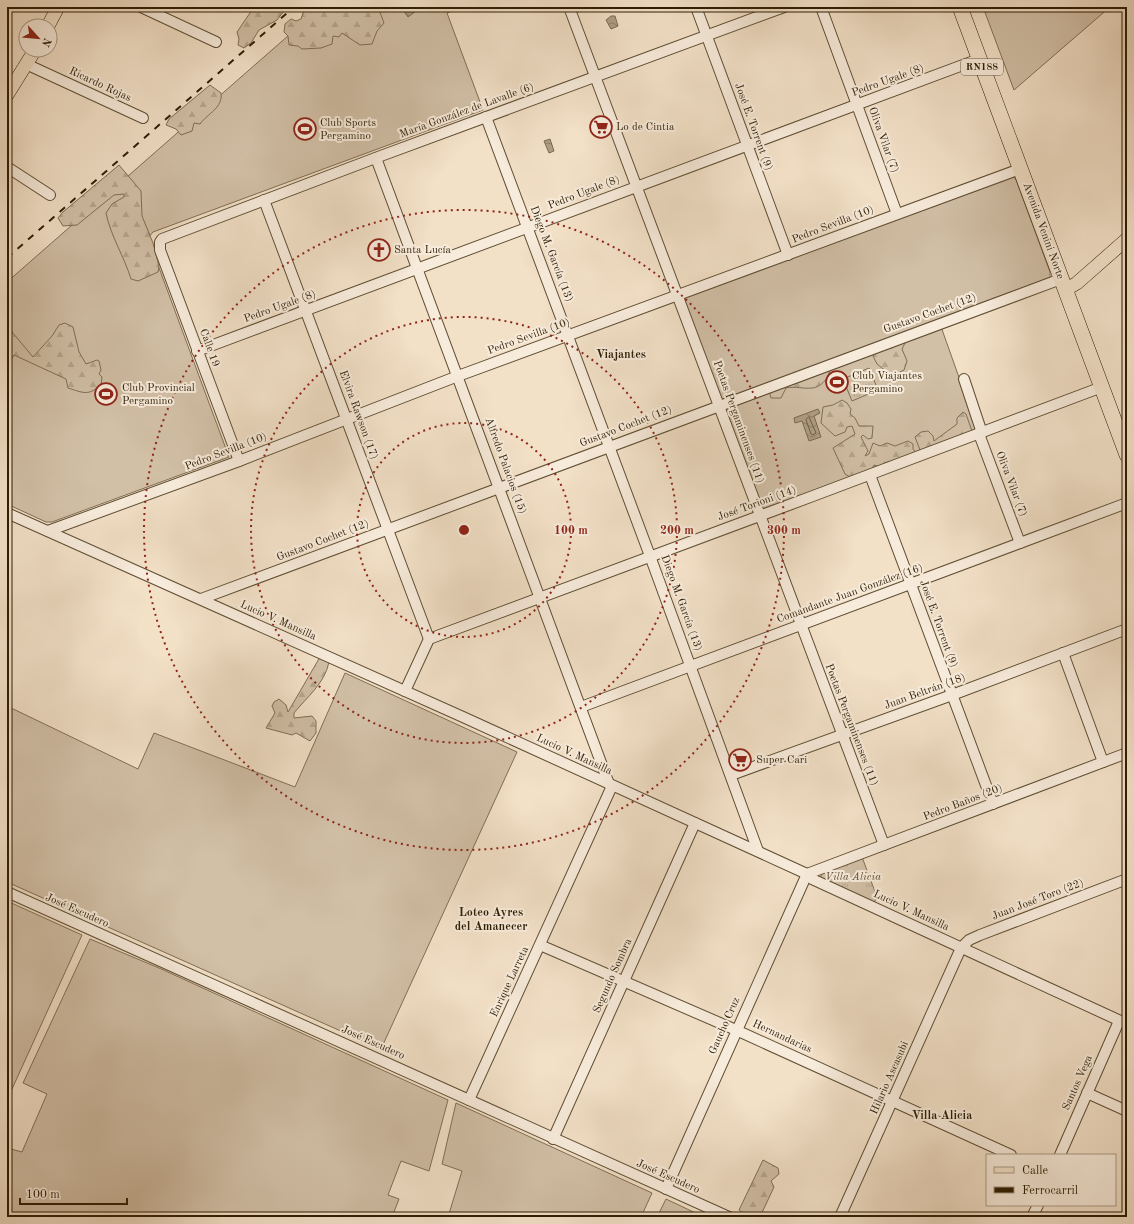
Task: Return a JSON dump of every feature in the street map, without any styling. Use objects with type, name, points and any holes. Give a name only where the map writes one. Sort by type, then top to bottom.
[{"type":"highway","name":"Avenida Venini Norte","points":[[960,7],[1127,455]]},
{"type":"main road","points":[[52,18],[58,7]]},
{"type":"main road","points":[[7,95],[30,58]]},
{"type":"main road","points":[[1063,284],[1077,283],[1127,239]]},
{"type":"street","points":[[141,7],[216,42]]},
{"type":"street","name":"Poetas Pergaminenses (11)","points":[[569,7],[884,845]]},
{"type":"street","name":"José E. Torrent (9)","points":[[696,7],[788,255]]},
{"type":"street","name":"María González de Lavalle (6)","points":[[160,242],[165,237],[784,7]]},
{"type":"street","name":"Oliva Vilar (7)","points":[[821,7],[897,214]]},
{"type":"street","name":"Pedro Ugale (8)","points":[[197,351],[979,59]]},
{"type":"street","name":"Ricardo Rojas","points":[[26,64],[143,118]]},
{"type":"street","name":"Diego M. García (13)","points":[[486,117],[610,446],[758,851]]},
{"type":"street","name":"Alfredo Palacios (15)","points":[[376,158],[610,785]]},
{"type":"street","points":[[7,167],[50,195]]},
{"type":"street","name":"Pedro Sevilla (10)","points":[[48,531],[239,461],[458,376],[1020,169]]},
{"type":"street","name":"Elvira Rawson (17)","points":[[264,200],[429,638]]},
{"type":"street","name":"Calle 19","points":[[160,242],[160,250],[239,461]]},
{"type":"street","name":"Gustavo Cochet (12)","points":[[201,599],[719,405],[1063,284]]},
{"type":"street","name":"Oliva Vilar (7)","points":[[964,379],[981,433],[1020,543]]},
{"type":"street","name":"José Torioni (14)","points":[[429,638],[870,475],[1102,387]]},
{"type":"street","name":"José E. Torrent (9)","points":[[870,475],[992,804]]},
{"type":"street","name":"Comandante Juan González (16)","points":[[581,707],[1127,504]]},
{"type":"street","name":"Lucio V. Mansilla","points":[[7,513],[758,851],[807,874],[812,879],[938,936],[1123,1023]]},
{"type":"street","name":"Juan Beltrán (18)","points":[[731,775],[952,695],[1127,629]]},
{"type":"street","points":[[405,691],[429,638]]},
{"type":"street","points":[[1063,653],[1103,762]]},
{"type":"street","name":"Pedro Baños (20)","points":[[807,874],[1127,753]]},
{"type":"street","name":"Enrique Larreta","points":[[469,1100],[540,946],[610,785]]},
{"type":"street","name":"Segundo Sombra","points":[[553,1139],[695,823]]},
{"type":"street","name":"Gaucho Cruz","points":[[666,1189],[807,874]]},
{"type":"street","name":"Juan José Toro (22)","points":[[961,948],[969,940],[980,935],[1127,879]]},
{"type":"street","name":"José Escudero","points":[[7,892],[729,1217]]},
{"type":"street","name":"Hernandarias","points":[[540,946],[624,980],[1009,1154]]},
{"type":"street","name":"Hilario Ascasubi","points":[[840,1217],[961,948]]},
{"type":"street","name":"Santos Vega","points":[[1060,1154],[1087,1093],[1123,1023]]},
{"type":"street","points":[[1087,1093],[1127,1111]]},
{"type":"street","points":[[1032,1217],[1038,1206]]},
{"type":"green space","points":[[254,7],[287,7],[277,20],[259,30],[251,43],[244,48],[238,45],[239,39],[237,32]]},
{"type":"green space","points":[[305,7],[378,7],[384,23],[377,31],[372,44],[360,45],[342,33],[339,37],[333,36],[332,44],[321,48],[302,49],[298,46],[289,45],[288,36],[284,32],[285,24],[291,19],[296,21],[301,19]]},
{"type":"green space","points":[[321,7],[462,7],[447,13],[483,110],[153,232],[148,238],[229,457],[52,522],[46,522],[7,504],[7,282]]},
{"type":"green space","points":[[983,7],[1110,7],[1014,90]]},
{"type":"green space","points":[[210,85],[221,93],[220,103],[200,124],[194,123],[192,131],[181,135],[176,129],[166,125],[169,119]]},
{"type":"green space","points":[[119,165],[141,191],[142,216],[153,243],[159,266],[158,272],[138,281],[131,279],[111,230],[106,213],[112,204],[124,197],[124,194],[114,195],[77,225],[63,226],[58,218],[63,212]]},
{"type":"green space","name":"Club Viajantes Pergamino","points":[[1013,176],[1016,180],[1050,272],[1050,277],[939,321],[978,431],[765,510],[762,509],[684,301],[686,297]]},
{"type":"green space","points":[[65,323],[73,327],[79,352],[86,364],[97,360],[99,361],[101,370],[99,374],[102,377],[101,385],[93,391],[82,392],[68,388],[66,379],[14,355],[10,362],[7,361],[7,326],[33,357],[52,336],[59,325]]},
{"type":"green space","points":[[907,339],[902,349],[907,361],[904,370],[892,376],[877,364],[873,356],[876,350],[892,348],[896,342]]},
{"type":"green space","points":[[829,368],[829,374],[822,384],[809,388],[786,388],[781,398],[771,398],[769,390]]},
{"type":"green space","points":[[869,368],[878,390],[852,401],[843,379]]},
{"type":"green space","points":[[842,400],[847,403],[851,409],[850,414],[855,418],[859,426],[873,426],[872,438],[868,439],[863,435],[861,437],[868,451],[865,456],[869,454],[873,443],[880,446],[887,443],[895,446],[908,441],[913,444],[913,449],[917,454],[884,463],[880,467],[874,465],[871,471],[850,477],[845,474],[833,448],[855,434],[852,426],[847,427],[845,432],[835,436],[821,423],[823,407],[833,405]]},
{"type":"green space","points":[[963,412],[966,414],[972,431],[922,452],[920,450],[915,437],[921,432],[928,431],[933,436],[934,441],[957,424],[957,418]]},
{"type":"green space","points":[[320,657],[329,662],[324,677],[294,713],[294,718],[312,716],[316,721],[316,733],[310,741],[296,733],[292,735],[266,728],[275,713],[272,706],[274,702],[279,699],[286,705],[288,712]]},
{"type":"green space","points":[[345,673],[517,752],[381,1049],[7,882],[7,706],[138,769],[154,733],[295,787]]},
{"type":"green space","name":"Villa Alicia","points":[[862,857],[877,897],[874,903],[821,878],[821,874]]},
{"type":"green space","points":[[7,901],[82,935],[7,1100]]},
{"type":"green space","points":[[90,939],[159,968],[448,1100],[429,1171],[401,1161],[388,1195],[399,1199],[392,1217],[7,1217],[7,1148],[22,1152],[47,1094],[23,1083]]},
{"type":"green space","points":[[456,1103],[652,1193],[641,1217],[448,1217],[462,1171],[442,1164]]},
{"type":"green space","points":[[763,1160],[778,1168],[779,1174],[771,1181],[774,1187],[760,1217],[747,1217],[739,1210]]},
{"type":"green space","points":[[666,1199],[704,1217],[657,1217]]},
{"type":"water","points":[[401,7],[419,7],[420,8],[408,17]]},
{"type":"water","points":[[611,16],[615,16],[618,26],[611,29],[606,20]]},
{"type":"water","points":[[550,139],[554,151],[549,153],[544,141]]},
{"type":"water","points":[[818,409],[820,413],[814,416],[821,437],[809,441],[802,421],[795,423],[794,418]]},
{"type":"railway","points":[[7,258],[294,7]]},
{"type":"place","name":"Lo de Cintia","points":[[601,127]]},
{"type":"place","name":"Club Sports Pergamino","points":[[305,129]]},
{"type":"place","name":"Santa Lucía","points":[[379,250]]},
{"type":"place","name":"Club Viajantes Pergamino","points":[[837,382]]},
{"type":"place","name":"Club Provincial Pergamino","points":[[106,394]]},
{"type":"place","name":"Super Cari","points":[[740,760]]},
{"type":"district","name":"Viajantes","points":[[621,355]]},
{"type":"district","name":"Loteo Ayres del Amanecer","points":[[491,920]]},
{"type":"district","name":"Villa Alicia","points":[[942,1116]]}]
